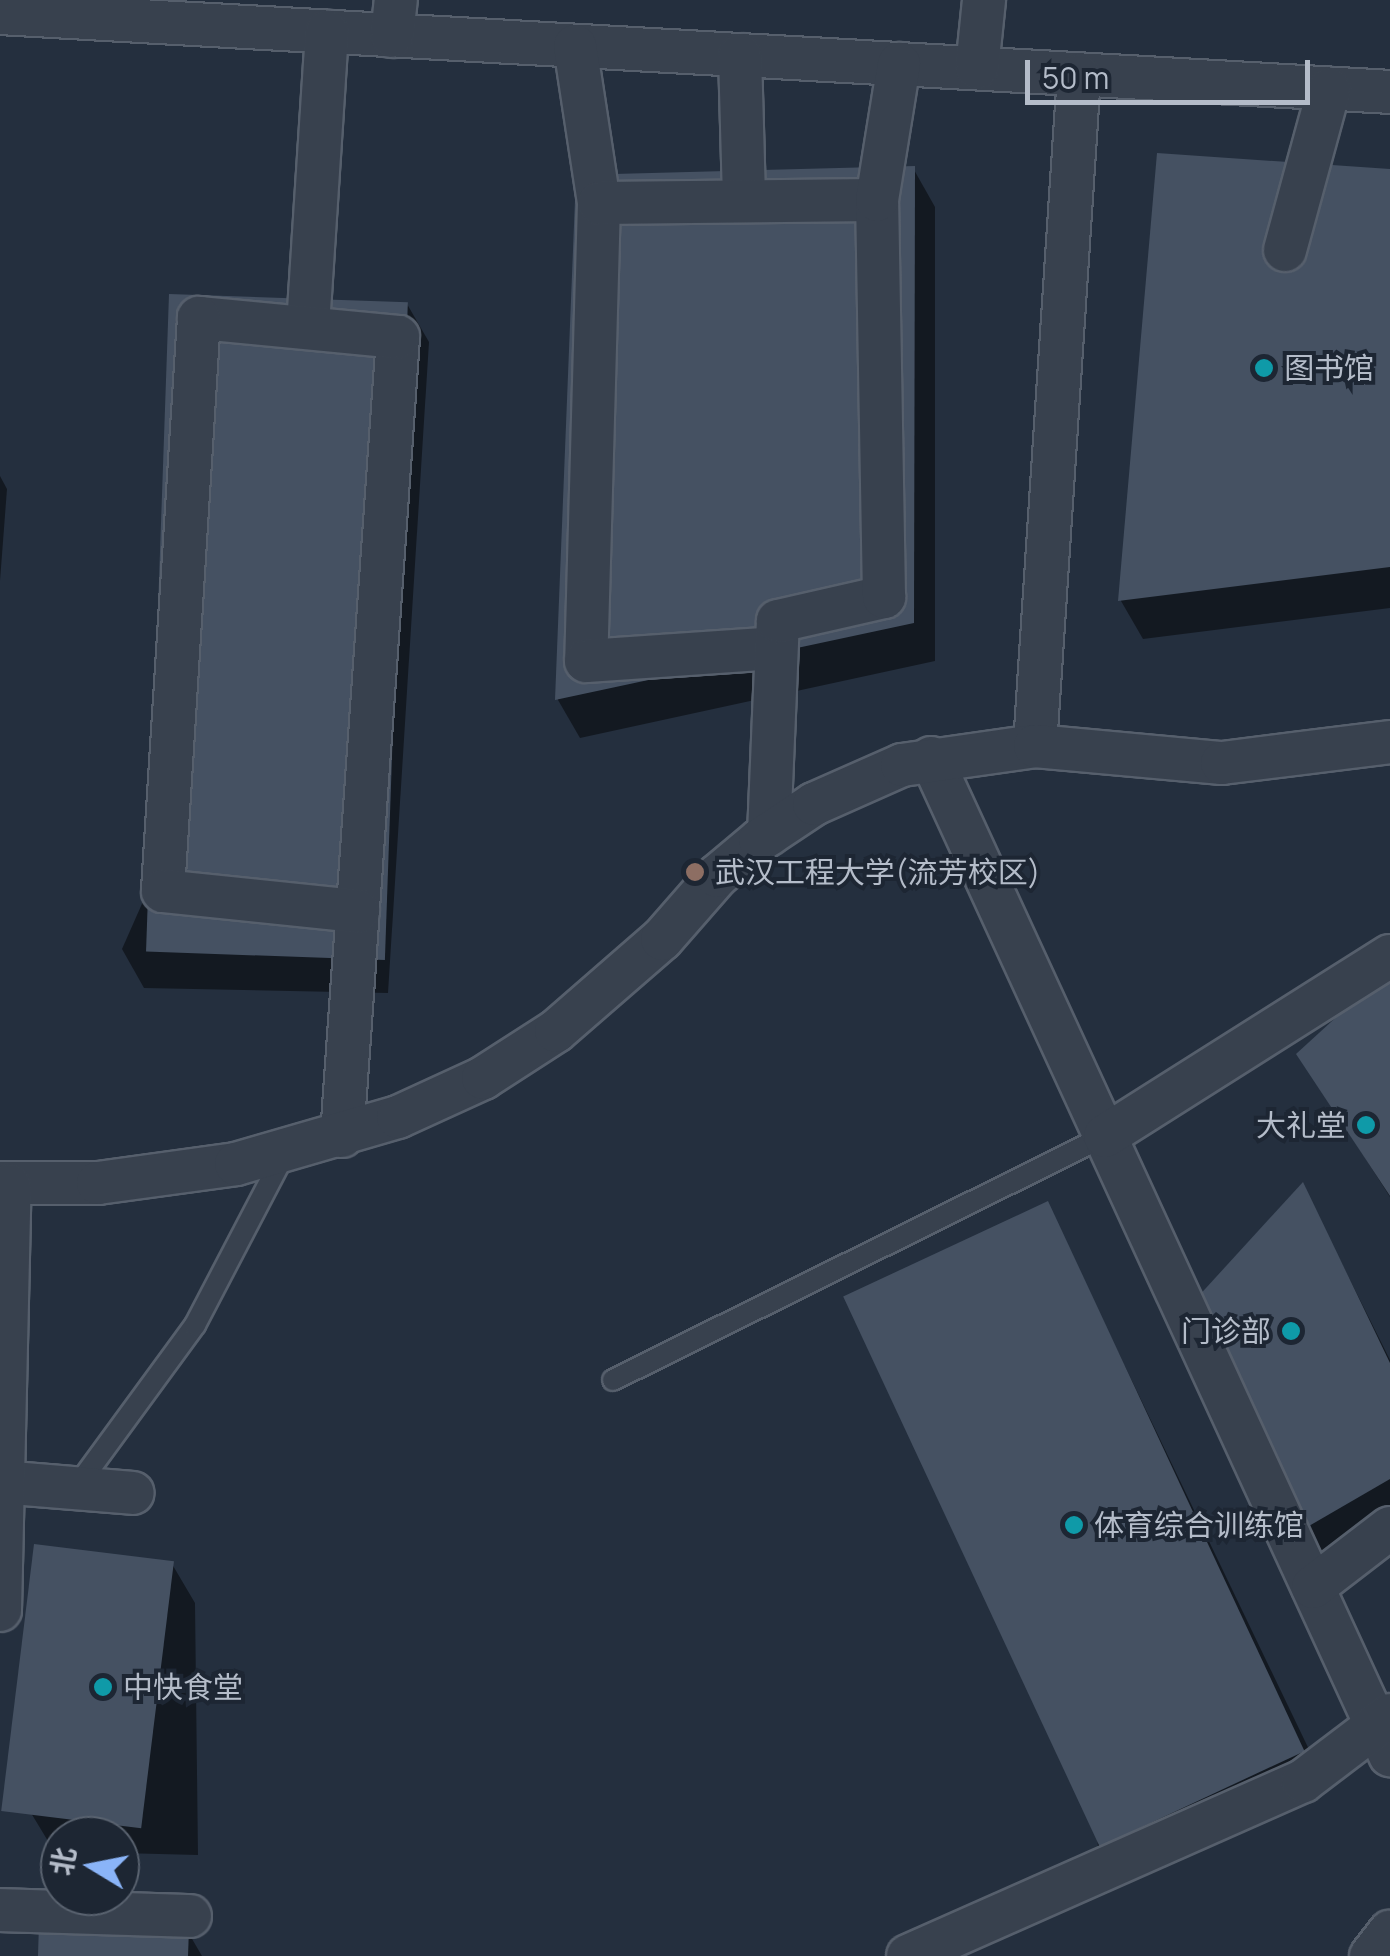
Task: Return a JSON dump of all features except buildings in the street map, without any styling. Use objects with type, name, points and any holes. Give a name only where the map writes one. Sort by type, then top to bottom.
[{"type":"street","points":[[976,68],[984,0]]},
{"type":"street","points":[[0,13],[327,32],[394,18],[575,46],[1390,92]]},
{"type":"street","points":[[308,326],[327,32]]},
{"type":"street","points":[[575,46],[599,203],[586,661],[776,648]]},
{"type":"street","points":[[740,55],[744,201]]},
{"type":"street","points":[[768,834],[778,621],[884,597],[877,200],[899,64]]},
{"type":"street","points":[[1034,746],[1079,75]]},
{"type":"street","points":[[1285,250],[1328,89]]},
{"type":"street","points":[[599,203],[877,200]]},
{"type":"street","points":[[342,1136],[358,911],[398,337],[199,318],[163,891],[358,911]]},
{"type":"street","points":[[0,1610],[5,1184],[182,1176],[342,1136],[483,1078],[556,1030],[768,834],[863,780],[931,758],[1034,746],[1222,763],[1390,742]]},
{"type":"street","points":[[908,1956],[1303,1781],[1385,1732],[1313,1587],[931,758]]},
{"type":"street","points":[[1106,1136],[1390,956]]},
{"type":"street","points":[[1,1482],[133,1493]]},
{"type":"street","points":[[1313,1587],[1390,1528]]},
{"type":"street","points":[[0,1910],[190,1916]]},
{"type":"street","points":[[1371,1956],[1390,1932]]},
{"type":"lane","points":[[613,1380],[1106,1136]]},
{"type":"lane","points":[[74,1491],[134,1400],[195,1326],[286,1151]]},
{"type":"place","name":"图书馆","points":[[1264,368]]},
{"type":"place","name":"武汉工程大学(流芳校区)","points":[[695,872]]},
{"type":"place","name":"大礼堂","points":[[1366,1125]]},
{"type":"place","name":"门诊部","points":[[1291,1331]]},
{"type":"place","name":"体育综合训练馆","points":[[1074,1525]]},
{"type":"place","name":"中快食堂","points":[[103,1687]]}]
